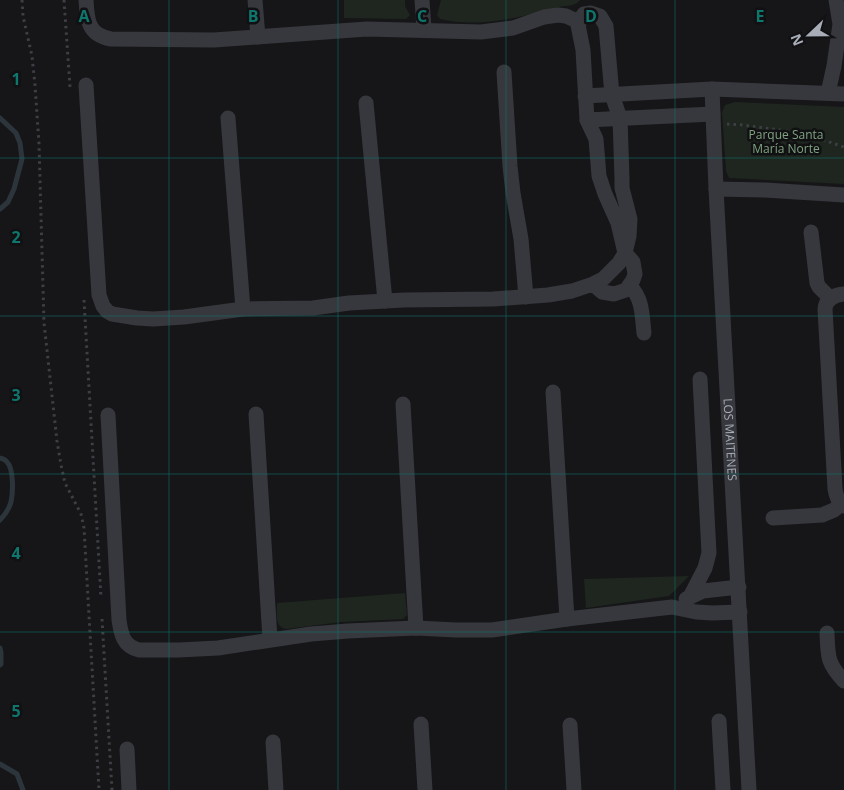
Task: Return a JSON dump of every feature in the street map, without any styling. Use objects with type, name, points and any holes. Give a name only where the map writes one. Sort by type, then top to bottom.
[{"type":"street","points":[[86,0],[87,18],[90,26],[105,38],[189,40],[258,37],[351,29],[494,31],[513,28],[544,17],[558,15],[566,16],[586,12],[600,16],[606,26],[612,95],[620,118],[622,188],[630,219],[625,253],[619,263],[603,279],[593,284],[560,293],[492,299],[385,301],[312,308],[243,309],[153,319],[112,314],[103,306],[100,295],[86,85]]},
{"type":"street","points":[[255,0],[258,37]]},
{"type":"street","points":[[422,0],[424,29]]},
{"type":"street","points":[[828,93],[840,24],[836,0]]},
{"type":"street","points":[[586,12],[578,29],[583,50],[587,120],[596,139],[599,176],[618,222],[625,253],[633,262],[635,274],[630,286],[626,290],[614,294],[602,292],[593,284]]},
{"type":"street","points":[[504,72],[510,166],[514,203],[521,239],[526,296]]},
{"type":"street","points":[[585,96],[712,89],[844,94]]},
{"type":"street","name":"LOS MAITENES","points":[[712,89],[750,790]]},
{"type":"street","points":[[366,103],[385,301]]},
{"type":"street","points":[[587,120],[713,114]]},
{"type":"street","points":[[228,118],[243,309]]},
{"type":"street","points":[[716,189],[844,195]]},
{"type":"street","points":[[773,518],[822,515],[842,505],[835,489],[825,310],[825,306],[837,296],[819,287],[817,283],[810,232]]},
{"type":"street","points":[[630,286],[640,300],[644,333]]},
{"type":"street","points":[[690,597],[705,568],[709,553],[700,379]]},
{"type":"street","points":[[553,392],[567,619]]},
{"type":"street","points":[[403,404],[416,628]]},
{"type":"street","points":[[108,414],[119,620],[125,642],[139,650],[218,648],[311,634],[416,628],[492,630],[672,607],[696,612],[740,612]]},
{"type":"street","points":[[256,414],[270,639]]},
{"type":"street","points":[[672,607],[703,591],[738,587]]},
{"type":"street","points":[[827,633],[830,663],[844,681]]},
{"type":"street","points":[[719,722],[723,790]]},
{"type":"street","points":[[421,724],[425,790]]},
{"type":"street","points":[[570,725],[574,790]]},
{"type":"street","points":[[273,742],[276,790]]},
{"type":"street","points":[[127,749],[129,790]]},
{"type":"path","points":[[22,0],[35,85],[39,144],[44,323],[57,441],[60,466],[65,483],[82,514],[84,528],[99,790]]},
{"type":"path","points":[[64,0],[70,90]]},
{"type":"path","points":[[727,124],[742,124],[803,133],[844,146]]},
{"type":"path","points":[[84,299],[101,603]]},
{"type":"path","points":[[102,613],[112,790]]},
{"type":"green space","points":[[344,0],[405,0],[405,6],[410,15],[406,19],[344,18]]},
{"type":"green space","points":[[441,0],[580,0],[573,5],[503,20],[465,22],[440,19],[437,15]]},
{"type":"green space","name":"Parque Santa María Norte","points":[[735,102],[844,107],[844,184],[729,178],[726,171],[722,112],[725,105]]},
{"type":"green space","points":[[689,576],[669,596],[586,608],[584,579]]},
{"type":"green space","points":[[405,593],[407,615],[403,619],[341,622],[286,629],[280,626],[277,619],[277,603]]},
{"type":"waterway","points":[[0,118],[16,133],[20,143],[22,159],[14,189],[8,202],[0,209]]},
{"type":"waterway","points":[[0,458],[9,465],[12,475],[12,498],[7,512],[0,520]]},
{"type":"waterway","points":[[0,648],[0,665]]},
{"type":"waterway","points":[[0,764],[17,774],[23,790]]}]
